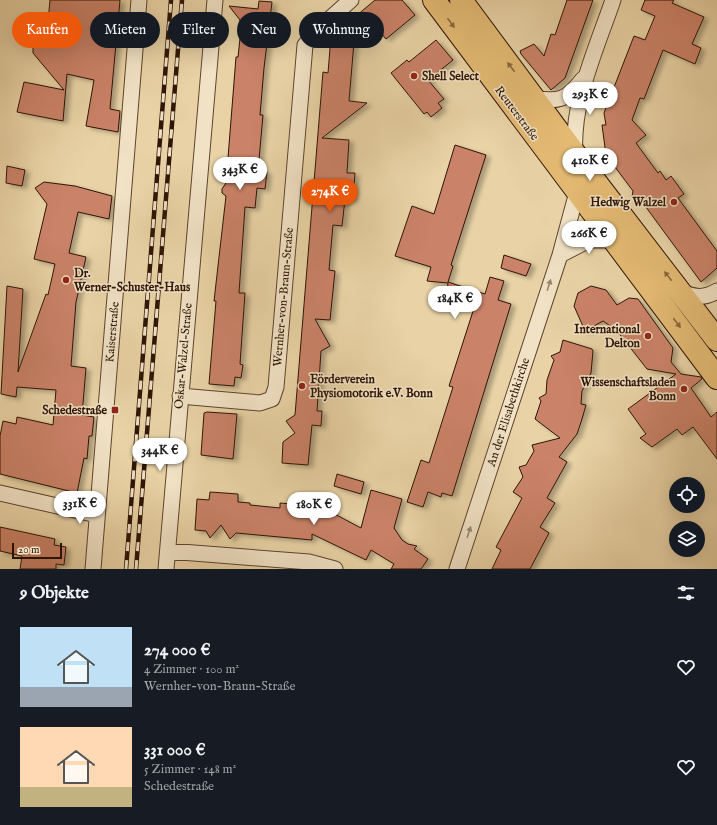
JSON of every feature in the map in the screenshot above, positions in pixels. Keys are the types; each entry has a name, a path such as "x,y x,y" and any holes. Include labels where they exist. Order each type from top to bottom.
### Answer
{"main road":[{"name":"Reuterstraße","path":"434,0 502,93 576,172 681,292 717,340"},
{"name":"Reuterstraße","path":"461,0 553,124 576,172 614,240 717,378"},
{"path":"502,93 537,118 553,124"}],"street":[{"name":"Kaiserstraße","path":"93,569 139,0"},
{"name":"Oskar-Walzel-Straße","path":"166,569 215,0"},
{"name":"Wernher-von-Braun-Straße","path":"180,396 260,403 272,399 276,387 305,44 324,23 351,0"},
{"path":"534,98 550,101 562,99 571,94 586,75 613,0"},
{"name":"An der Elisabethkirche","path":"457,569 560,255 576,172 576,118 586,75"},
{"path":"553,124 576,118"},
{"path":"560,255 589,240 614,240"},
{"path":"681,292 698,298 709,296 717,292"},
{"path":"717,321 717,330"},
{"path":"0,493 98,509"},
{"path":"168,551 309,562 335,569"}],"building":[{"path":"50,0 120,0 119,12 90,12 90,48 116,48 110,109 120,111 118,132 86,126 94,80 67,74 63,121 17,112 24,82 64,90 33,53 33,48 82,48 82,12 49,12"},
{"path":"375,0 402,0 415,15 386,39 384,37 384,12 361,12"},
{"path":"567,0 593,0 565,78 551,90 520,51 534,44 544,56 551,34 555,35"},
{"path":"645,0 674,0 672,3 704,17 692,44 701,48 695,64 663,50 644,99 640,98 632,120 646,135 636,143 658,173 660,171 666,180 671,176 684,194 678,198 717,251 717,268 701,282 640,199 632,197 633,191 606,155 602,125 606,125 604,113 634,36 645,40 655,16 641,10"},
{"path":"259,1 272,2 271,12 237,12 237,16 229,6 258,9"},
{"path":"436,40 453,60 428,80 444,99 438,103 442,108 431,117 427,112 424,114 391,73 407,60 409,62"},
{"path":"239,48 266,48 260,115 263,115 258,171 267,172 265,189 257,188 255,208 245,207 239,293 245,293 240,364 243,365 241,378 235,377 234,386 209,384 216,301 214,301 226,196 222,193 222,189 226,183 236,57 238,57"},
{"path":"330,48 353,48 349,101 367,103 322,138 349,140 347,173 355,173 353,200 345,199 342,226 333,225 329,270 335,271 330,320 315,319 330,346 321,351 317,411 322,411 321,426 312,425 308,465 282,463 283,442 295,433 286,421 295,415 323,72 328,73"},
{"path":"455,145 486,155 451,265 453,266 448,282 485,294 490,277 504,281 498,300 511,304 452,496 442,493 441,497 428,492 423,507 407,502 421,460 429,463 453,387 449,386 474,308 446,300 448,283 427,281 431,267 395,256 412,206 434,214"},
{"path":"7,166 25,170 22,186 6,183"},
{"path":"44,182 75,186 112,196 109,219 78,212 69,253 86,257 76,302 71,366 86,368 82,415 94,417 92,436 89,436 87,459 84,458 77,493 0,474 0,436 3,421 16,424 17,417 53,425 56,390 17,387 16,397 1,394 7,286 23,289 18,372 46,294 48,295 55,264 34,259 47,204 35,188"},
{"path":"504,255 531,264 526,276 501,268"},
{"path":"591,286 606,290 617,305 629,298 638,299 673,348 671,362 681,374 701,377 702,379 691,388 711,417 717,412 717,459 693,427 682,435 677,429 652,447 640,438 646,434 628,409 676,374 647,369 614,327 613,328 603,321 585,331 574,306 578,293"},
{"path":"563,340 592,349 593,351 591,373 582,391 581,404 586,405 582,419 577,434 559,457 567,462 547,498 555,503 540,527 549,533 530,569 492,569 501,550 496,547 522,498 513,492 523,477 519,467 526,465 534,451 532,445 560,438 535,419 541,401 539,398 546,394 547,380 554,360 551,356 560,352"},
{"path":"204,413 237,414 233,459 201,455"},
{"path":"337,474 364,482 361,494 334,486"},
{"path":"371,490 402,499 394,528 402,540 408,544 417,546 414,549 428,559 421,569 391,569 394,564 371,550 366,560 312,534 312,540 236,533 230,539 221,525 210,538 206,531 195,530 197,499 209,500 210,492 238,494 238,502 250,503 250,505 280,508 280,503 328,507 327,510 361,528"},
{"path":"0,527 55,539 54,545 66,547 64,565 56,564 56,569 20,569 22,556 0,551"}],"railway":[{"path":"126,569 171,0"},
{"path":"136,569 182,0"}],"place":[{"name":"Shell Select","path":"414,76"},
{"name":"Hedwig Walzel","path":"674,202"},
{"name":"Dr. Werner-Schuster-Haus","path":"66,280"},
{"name":"International Delton","path":"648,336"},
{"name":"Förderverein Physiomotorik e.V. Bonn","path":"302,386"},
{"name":"Wissenschaftsladen Bonn","path":"684,389"},
{"name":"Schedestraße","path":"115,410"}]}
